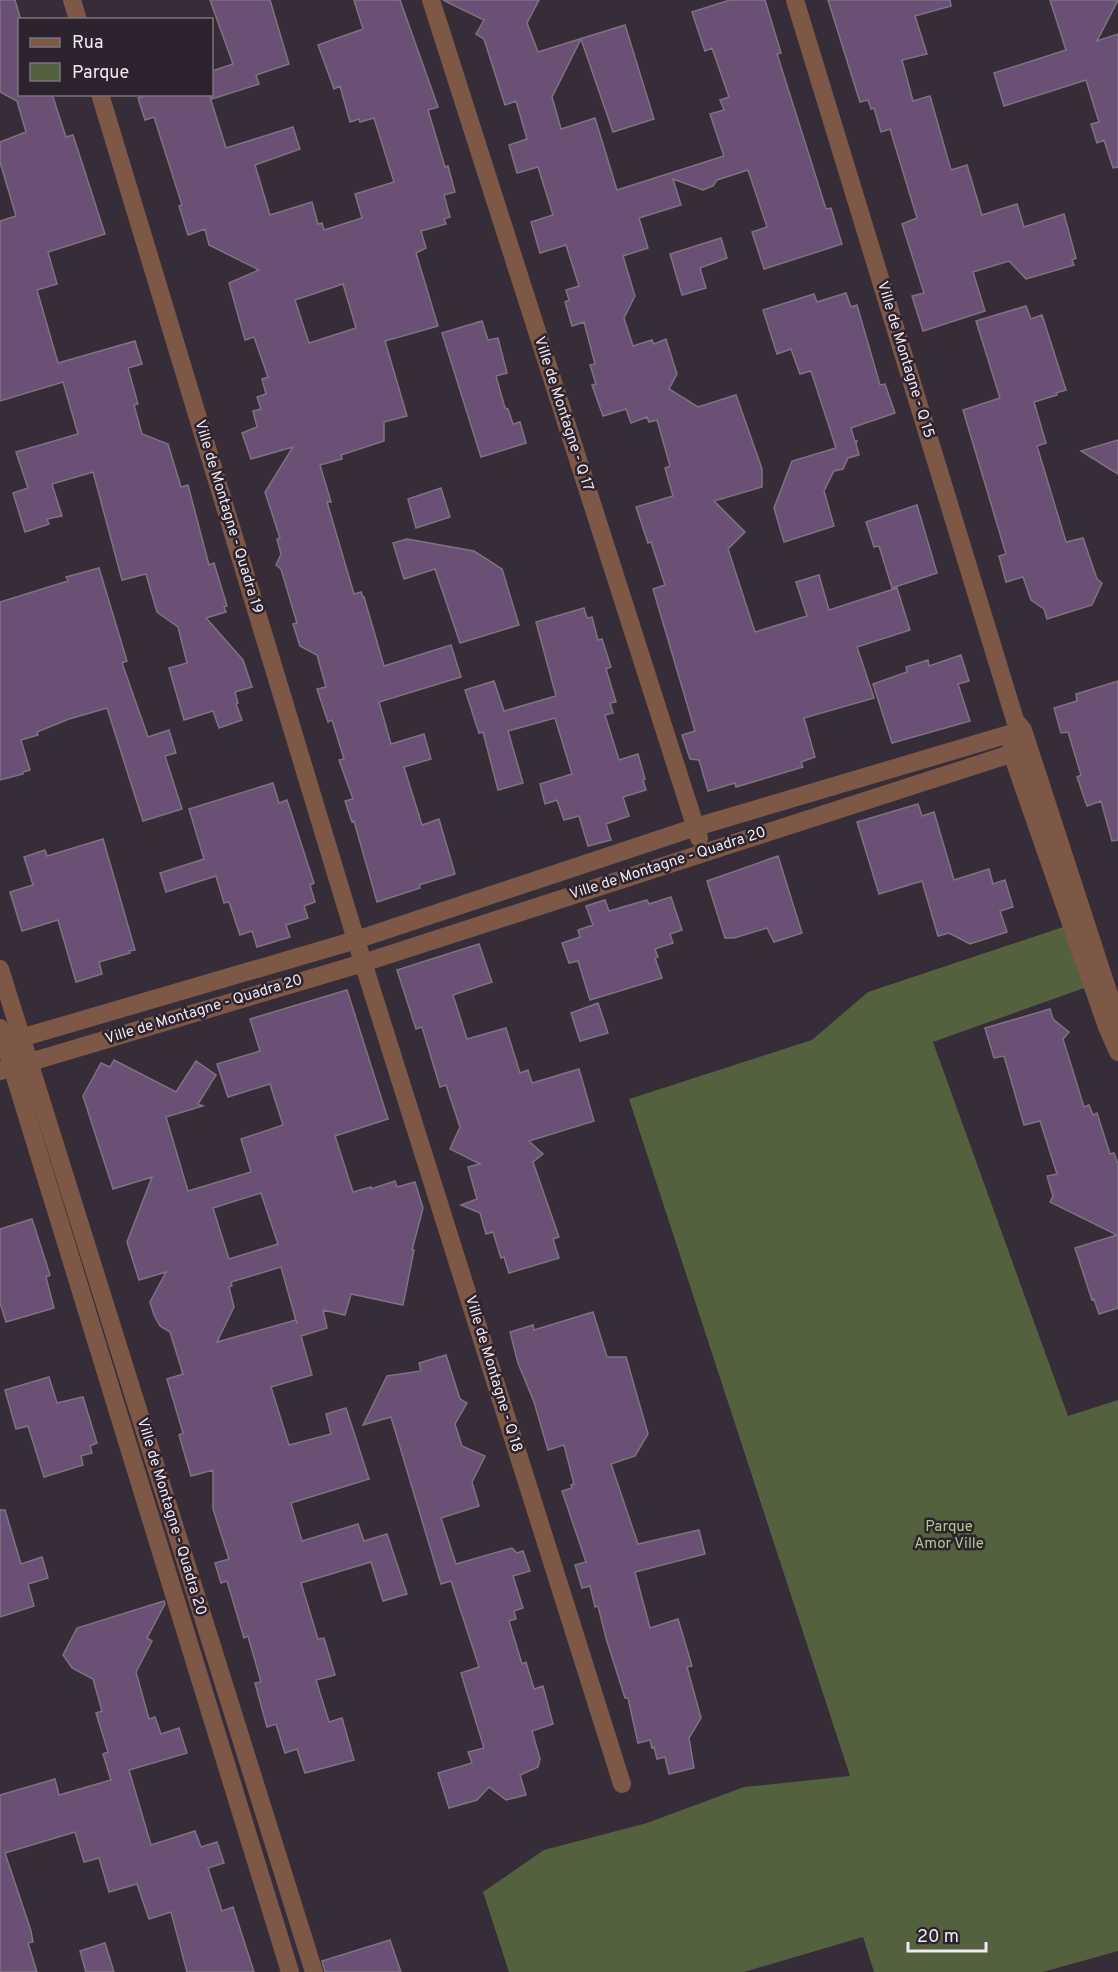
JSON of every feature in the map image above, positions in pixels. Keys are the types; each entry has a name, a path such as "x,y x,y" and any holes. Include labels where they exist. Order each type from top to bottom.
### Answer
{"street":[{"path":"72,0 77,18"},
{"name":"Ville de Montagne - Q 17","path":"431,0 704,852"},
{"name":"Ville de Montagne - Q 15","path":"795,0 1016,728 1021,751"},
{"name":"Ville de Montagne - Quadra 19","path":"101,96 363,963"},
{"name":"Ville de Montagne - Quadra 20","path":"290,1972 6,1038 356,940 696,827 1016,728"},
{"path":"1021,751 1114,1024 1117,1047"},
{"name":"Ville de Montagne - Quadra 20","path":"14,1067 363,963 1021,751"},
{"name":"Ville de Montagne - Q 18","path":"363,963 622,1785"},
{"path":"0,969 6,1038"},
{"name":"Ville de Montagne - Quadra 20","path":"14,1067 314,1972"}],"green space":[{"name":"Parque Amor Ville","path":"1066,926 1087,987 933,1042 1068,1416 1118,1400 1118,1951 1043,1972 874,1972 863,1937 744,1972 509,1972 483,1892 544,1850 647,1823 744,1787 850,1776 629,1099 812,1040 868,992"}],"building":[{"path":"0,0 15,0 20,17 18,18 18,96 53,96 66,137 73,135 105,234 48,252 57,284 37,290 58,363 135,341 142,364 128,368 138,404 134,405 142,434 168,444 181,487 188,485 209,565 214,563 227,606 224,607 226,612 206,618 243,660 252,687 235,692 238,703 236,704 242,720 219,728 213,711 184,720 169,668 187,663 178,627 157,612 146,574 122,580 93,472 52,484 62,516 47,519 49,524 25,532 13,493 28,488 16,452 78,434 63,382 0,401 0,221 16,216 0,162 0,142 26,132 17,101 0,92"},
{"path":"210,0 270,0 289,64 256,75 259,84 212,99 213,71 233,64"},
{"path":"354,0 400,0 438,107 428,110 455,192 444,195 450,217 444,219 446,224 421,231 426,248 416,253 438,326 385,341 407,416 384,422 384,441 341,455 342,459 320,465 331,502 327,502 354,594 361,592 364,597 384,666 451,645 461,677 379,702 391,744 424,734 431,759 404,767 422,825 439,819 455,874 419,885 420,888 377,902 354,821 352,822 345,801 353,799 339,760 344,759 332,720 328,722 317,689 326,687 317,655 300,646 293,624 297,623 281,569 276,565 281,554 277,539 280,538 265,492 293,447 251,459 242,433 257,427 253,411 261,409 257,397 266,394 262,379 268,377 254,337 245,340 229,283 259,270 209,245 205,229 188,235 179,206 182,205 154,117 145,120 138,98 144,96 210,96 226,148 293,127 300,149 255,165 270,215 312,202 318,224 322,223 324,230 362,218 355,194 394,182 374,118 350,122 340,86 334,89 318,45 363,29","holes":["343,284 356,328 309,343 295,300"]},
{"path":"443,0 539,0 527,23 538,52 625,25 654,119 613,132 581,39 552,97 561,129 595,118 617,190 724,156 710,114 724,110 720,100 729,97 712,48 705,51 692,12 730,0 765,0 781,53 777,54 826,209 831,208 842,244 764,269 752,232 767,227 748,170 717,180 713,186 703,190 673,179 681,205 639,218 648,248 623,256 635,296 624,318 633,346 652,340 654,344 666,339 677,374 669,389 698,407 736,395 762,469 762,487 714,501 745,532 728,549 755,632 807,616 796,582 819,575 829,610 897,588 910,630 857,647 874,698 804,718 815,757 801,762 803,767 736,787 735,783 708,791 699,760 690,759 682,735 695,731 653,589 665,585 651,542 648,543 636,507 673,496 665,468 670,466 657,420 649,422 647,417 631,423 626,409 603,416 592,385 596,384 590,365 595,364 584,322 572,326 565,302 569,300 566,290 579,286 566,245 540,253 531,222 553,215 538,167 517,173 509,145 527,139 516,101 505,105 484,39 476,34 484,20"},
{"path":"828,0 950,0 951,6 915,16 927,54 902,60 913,101 930,96 951,170 967,165 982,215 1017,204 1024,227 1064,214 1076,258 1072,260 1074,265 1026,279 1009,261 973,272 985,311 923,331 912,296 924,293 902,224 917,218 890,129 881,132 874,108 871,109 868,100 860,102"},
{"path":"1050,0 1118,0 1097,41 1118,34 1118,167 1113,168 1104,140 1097,143 1091,124 1099,122 1086,80 1004,106 994,73 1066,50"},
{"path":"721,238 727,258 700,268 706,288 682,295 670,254"},
{"path":"846,293 851,307 857,305 880,385 885,384 895,413 851,428 855,442 857,441 859,455 848,458 843,469 834,471 824,491 834,526 784,542 774,508 792,461 836,448 811,371 800,374 791,349 777,354 763,310 814,294 817,302"},
{"path":"1026,306 1031,319 1042,315 1066,390 1034,402 1046,443 1037,446 1066,542 1083,538 1097,579 1102,583 1092,605 1047,619 1044,609 1031,600 1023,577 1006,582 999,556 1006,554 963,410 1000,398 976,321"},
{"path":"482,321 488,340 498,338 507,373 496,376 505,408 508,409 513,424 520,422 526,443 481,457 442,333"},
{"path":"1118,440 1118,474 1081,451"},
{"path":"441,488 450,517 416,528 408,499"},
{"path":"917,505 937,573 892,588 879,546 874,547 866,522"},
{"path":"407,539 474,551 502,569 519,625 460,643 435,569 404,579 393,543"},
{"path":"99,568 127,661 122,663 148,737 169,730 176,753 165,756 182,809 143,821 107,708 69,719 37,732 38,735 21,740 30,770 0,780 0,602 68,581 66,577"},
{"path":"584,608 587,618 592,617 598,640 602,639 611,667 606,669 616,702 610,703 613,713 605,715 619,760 638,754 646,790 623,797 629,816 606,824 611,840 588,846 579,816 564,820 557,800 545,804 540,784 572,774 555,718 508,731 523,783 498,790 483,732 479,733 465,690 494,681 504,711 556,696 536,622"},
{"path":"961,655 969,681 958,684 970,721 892,743 873,684 907,672 906,667 928,660 929,666"},
{"path":"1118,681 1118,840 1112,841 1101,801 1087,806 1077,777 1081,775 1068,732 1061,733 1054,708 1077,701 1076,694"},
{"path":"273,783 279,803 287,800 314,883 310,885 315,902 304,906 308,918 286,925 290,937 257,947 252,931 240,935 229,902 224,903 216,876 166,892 160,873 204,859 189,809"},
{"path":"918,804 922,816 934,812 954,880 989,869 993,884 1005,880 1013,907 1000,911 1007,932 970,944 949,933 938,936 922,881 879,894 857,822"},
{"path":"103,839 135,950 99,962 102,974 76,982 58,920 22,931 10,892 33,885 24,857 45,850 47,856"},
{"path":"778,856 802,933 774,942 767,928 734,938 725,938 707,881"},
{"path":"671,897 682,930 670,934 673,943 655,949 658,957 655,958 662,978 590,1000 578,961 569,963 562,943 580,937 578,930 593,925 586,906 605,900 609,911 647,900 649,904"},
{"path":"479,944 492,982 453,995 467,1039 506,1028 520,1073 528,1070 532,1083 579,1069 594,1121 529,1141 543,1154 533,1162 559,1237 553,1239 559,1258 509,1273 504,1257 501,1258 493,1232 486,1234 480,1213 461,1205 477,1199 468,1167 480,1164 450,1149 460,1127 446,1085 440,1087 422,1027 416,1029 397,970"},
{"path":"347,990 388,1119 335,1136 353,1192 395,1181 397,1187 415,1182 423,1208 412,1250 414,1250 403,1305 351,1294 345,1315 323,1310 327,1328 301,1336 312,1375 271,1387 289,1445 331,1434 326,1414 346,1408 369,1479 291,1503 302,1541 358,1524 364,1541 387,1534 407,1594 383,1601 371,1562 301,1583 318,1639 324,1638 335,1675 316,1680 329,1722 342,1718 354,1760 305,1773 297,1749 285,1753 276,1724 267,1727 255,1683 261,1682 248,1636 244,1638 227,1581 221,1583 215,1563 229,1559 213,1509 213,1470 191,1476 179,1435 183,1433 167,1379 183,1374 170,1332 160,1326 150,1302 166,1272 139,1280 127,1242 152,1177 113,1189 83,1096 101,1063 110,1067 114,1060 176,1092 196,1061 216,1075 198,1104 203,1106 166,1117 188,1191 251,1172 241,1139 283,1125 270,1084 228,1097 217,1064 260,1051 250,1019","holes":["261,1193 278,1244 229,1259 213,1208","281,1267 296,1320 217,1342 234,1307 229,1287 232,1286 231,1282"]},
{"path":"598,1003 608,1033 580,1041 571,1013"},
{"path":"1050,1009 1053,1019 1069,1032 1063,1039 1084,1107 1089,1105 1093,1115 1097,1113 1110,1154 1114,1153 1118,1164 1118,1308 1099,1314 1075,1248 1117,1235 1050,1202 1053,1196 1047,1176 1057,1174 1040,1121 1024,1125 1004,1056 994,1058 985,1028"},
{"path":"32,1219 50,1275 46,1277 54,1308 6,1322 0,1303 0,1229"},
{"path":"593,1312 607,1357 626,1357 648,1434 635,1456 611,1464 638,1544 699,1530 705,1554 635,1572 650,1628 678,1619 692,1666 687,1667 701,1718 689,1738 694,1768 669,1774 665,1757 657,1759 650,1740 638,1743 628,1698 625,1698 598,1606 595,1607 590,1586 582,1588 575,1565 586,1562 562,1491 572,1488 571,1485 574,1484 564,1445 548,1450 534,1402 518,1363 510,1332 533,1325 534,1330"},
{"path":"446,1355 460,1399 467,1403 455,1424 462,1446 485,1456 472,1482 479,1506 441,1518 456,1564 512,1548 517,1553 523,1551 530,1571 513,1576 523,1608 514,1611 516,1619 509,1621 522,1664 526,1662 534,1689 543,1686 553,1724 532,1731 540,1759 538,1767 520,1775 526,1795 506,1800 489,1787 477,1800 449,1808 438,1773 472,1763 468,1752 484,1748 461,1673 479,1667 451,1581 441,1584 391,1417 363,1425 387,1376 421,1371 419,1363"},
{"path":"49,1377 57,1403 83,1397 97,1443 90,1446 92,1453 81,1456 83,1465 44,1477 28,1426 16,1429 5,1390"},
{"path":"0,1510 5,1510 21,1564 42,1557 48,1578 28,1584 34,1606 0,1617"},
{"path":"164,1601 165,1604 147,1638 152,1641 136,1672 149,1719 155,1717 161,1734 179,1728 187,1753 129,1770 151,1845 195,1831 201,1847 217,1842 224,1863 208,1868 222,1911 233,1907 254,1972 187,1972 171,1912 149,1919 137,1884 109,1892 99,1858 84,1862 75,1832 5,1853 31,1931 33,1942 28,1943 37,1972 0,1972 0,1795 55,1779 59,1795 111,1780 103,1754 108,1752 96,1713 102,1711 93,1679 72,1668 63,1655 77,1628"},
{"path":"390,1940 401,1972 325,1972 322,1961"},
{"path":"105,1943 114,1972 86,1972 80,1951"}]}
